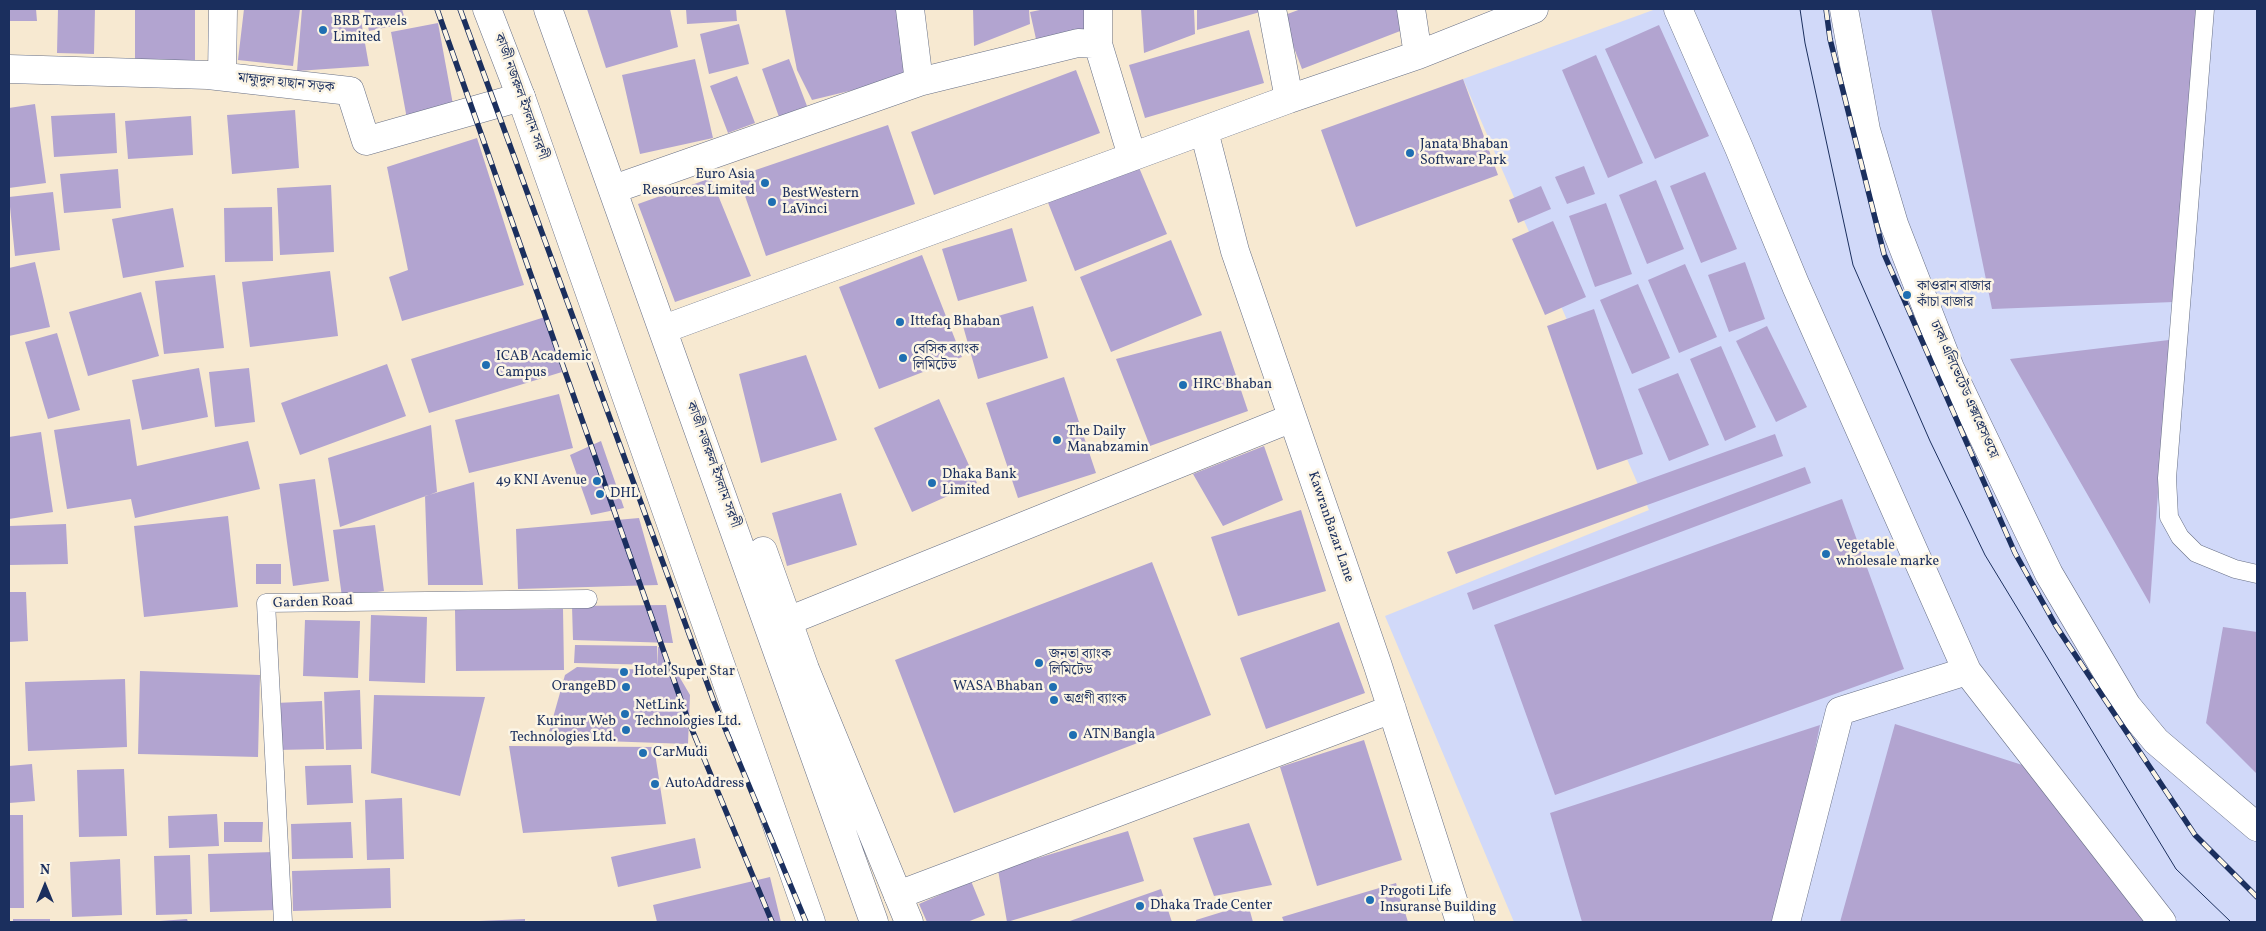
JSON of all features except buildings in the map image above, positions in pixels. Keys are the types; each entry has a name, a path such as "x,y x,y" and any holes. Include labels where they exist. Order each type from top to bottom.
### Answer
{"main road":[{"path":"222,76 223,9"},
{"name":"কাজী নজরুল ইসলাম সরণী","path":"487,9 521,97 811,922"},
{"name":"কাজী নজরুল ইসলাম সরণী","path":"548,9 664,329 874,922"},
{"path":"910,9 919,82"},
{"path":"1098,9 1098,44 1132,156"},
{"path":"1272,9 1289,99"},
{"path":"1411,9 1418,55"},
{"path":"908,922 805,669 689,351 664,329 1132,156 1418,55 1534,9"},
{"path":"1678,9 1740,148 1796,286 1967,670 2162,922"},
{"name":"ঢাকা এলিভেটেড এক্সপ্রেসওয়ে","path":"1844,9 1869,139 1894,224 1950,368 2049,574 2127,706 2156,741 2257,827"},
{"path":"614,189 919,82 1078,43 1098,44"},
{"name":"মাহ্মুদুল হাছান সড়ক","path":"9,69 222,76 350,91 366,141 521,97"},
{"name":"KawranBazar Lane","path":"1204,131 1235,251 1392,709 1460,922"},
{"path":"788,621 1292,418"},
{"path":"1786,922 1840,712 1967,670"},
{"path":"898,895 1392,709"}],"lane":[{"path":"2205,9 2166,478 2169,517 2180,537 2196,553 2235,569 2257,574"},
{"name":"Garden Road","path":"282,922 266,603 588,598"}],"shaded area":[{"name":"কাওরান বাজার কাঁচা বাজার","path":"1656,9 2257,9 2257,922 1514,922 1385,616 1649,510 1463,79"}],"tram line":[{"path":"1800,9 1805,43 1853,265 1930,441 1985,555 2176,869 2231,922"}],"railway":[{"path":"437,9 688,720 772,922"},
{"path":"460,9 714,702 806,922"},
{"path":"1826,9 1830,39 1884,254 2015,553 2056,626 2195,835 2257,897"}],"place":[{"name":"BRB Travels Limited","path":"323,30"},
{"name":"Janata Bhaban Software Park","path":"1410,153"},
{"name":"Euro Asia Resources Limited","path":"765,183"},
{"name":"BestWestern LaVinci","path":"772,202"},
{"name":"কাওরান বাজার কাঁচা বাজার","path":"1907,295"},
{"name":"Ittefaq Bhaban","path":"900,322"},
{"name":"বেসিক ব্যাংক লিমিটেড","path":"903,358"},
{"name":"ICAB Academic Campus","path":"486,365"},
{"name":"HRC Bhaban","path":"1183,385"},
{"name":"The Daily Manabzamin","path":"1057,440"},
{"name":"49 KNI Avenue","path":"597,481"},
{"name":"Dhaka Bank Limited","path":"932,483"},
{"name":"DHL","path":"600,494"},
{"name":"Vegetable wholesale marke","path":"1826,554"},
{"name":"জনতা ব্যাংক লিমিটেড","path":"1039,663"},
{"name":"Hotel Super Star","path":"624,672"},
{"name":"OrangeBD","path":"626,687"},
{"name":"WASA Bhaban","path":"1053,687"},
{"name":"অগ্রণী ব্যাংক","path":"1054,700"},
{"name":"NetLink Technologies Ltd.","path":"625,714"},
{"name":"Kurinur Web Technologies Ltd.","path":"626,730"},
{"name":"ATN Bangla","path":"1073,735"},
{"name":"CarMudi","path":"643,753"},
{"name":"AutoAddress","path":"655,784"},
{"name":"Progoti Life Insuranse Building","path":"1370,900"},
{"name":"Dhaka Trade Center","path":"1140,906"}]}
